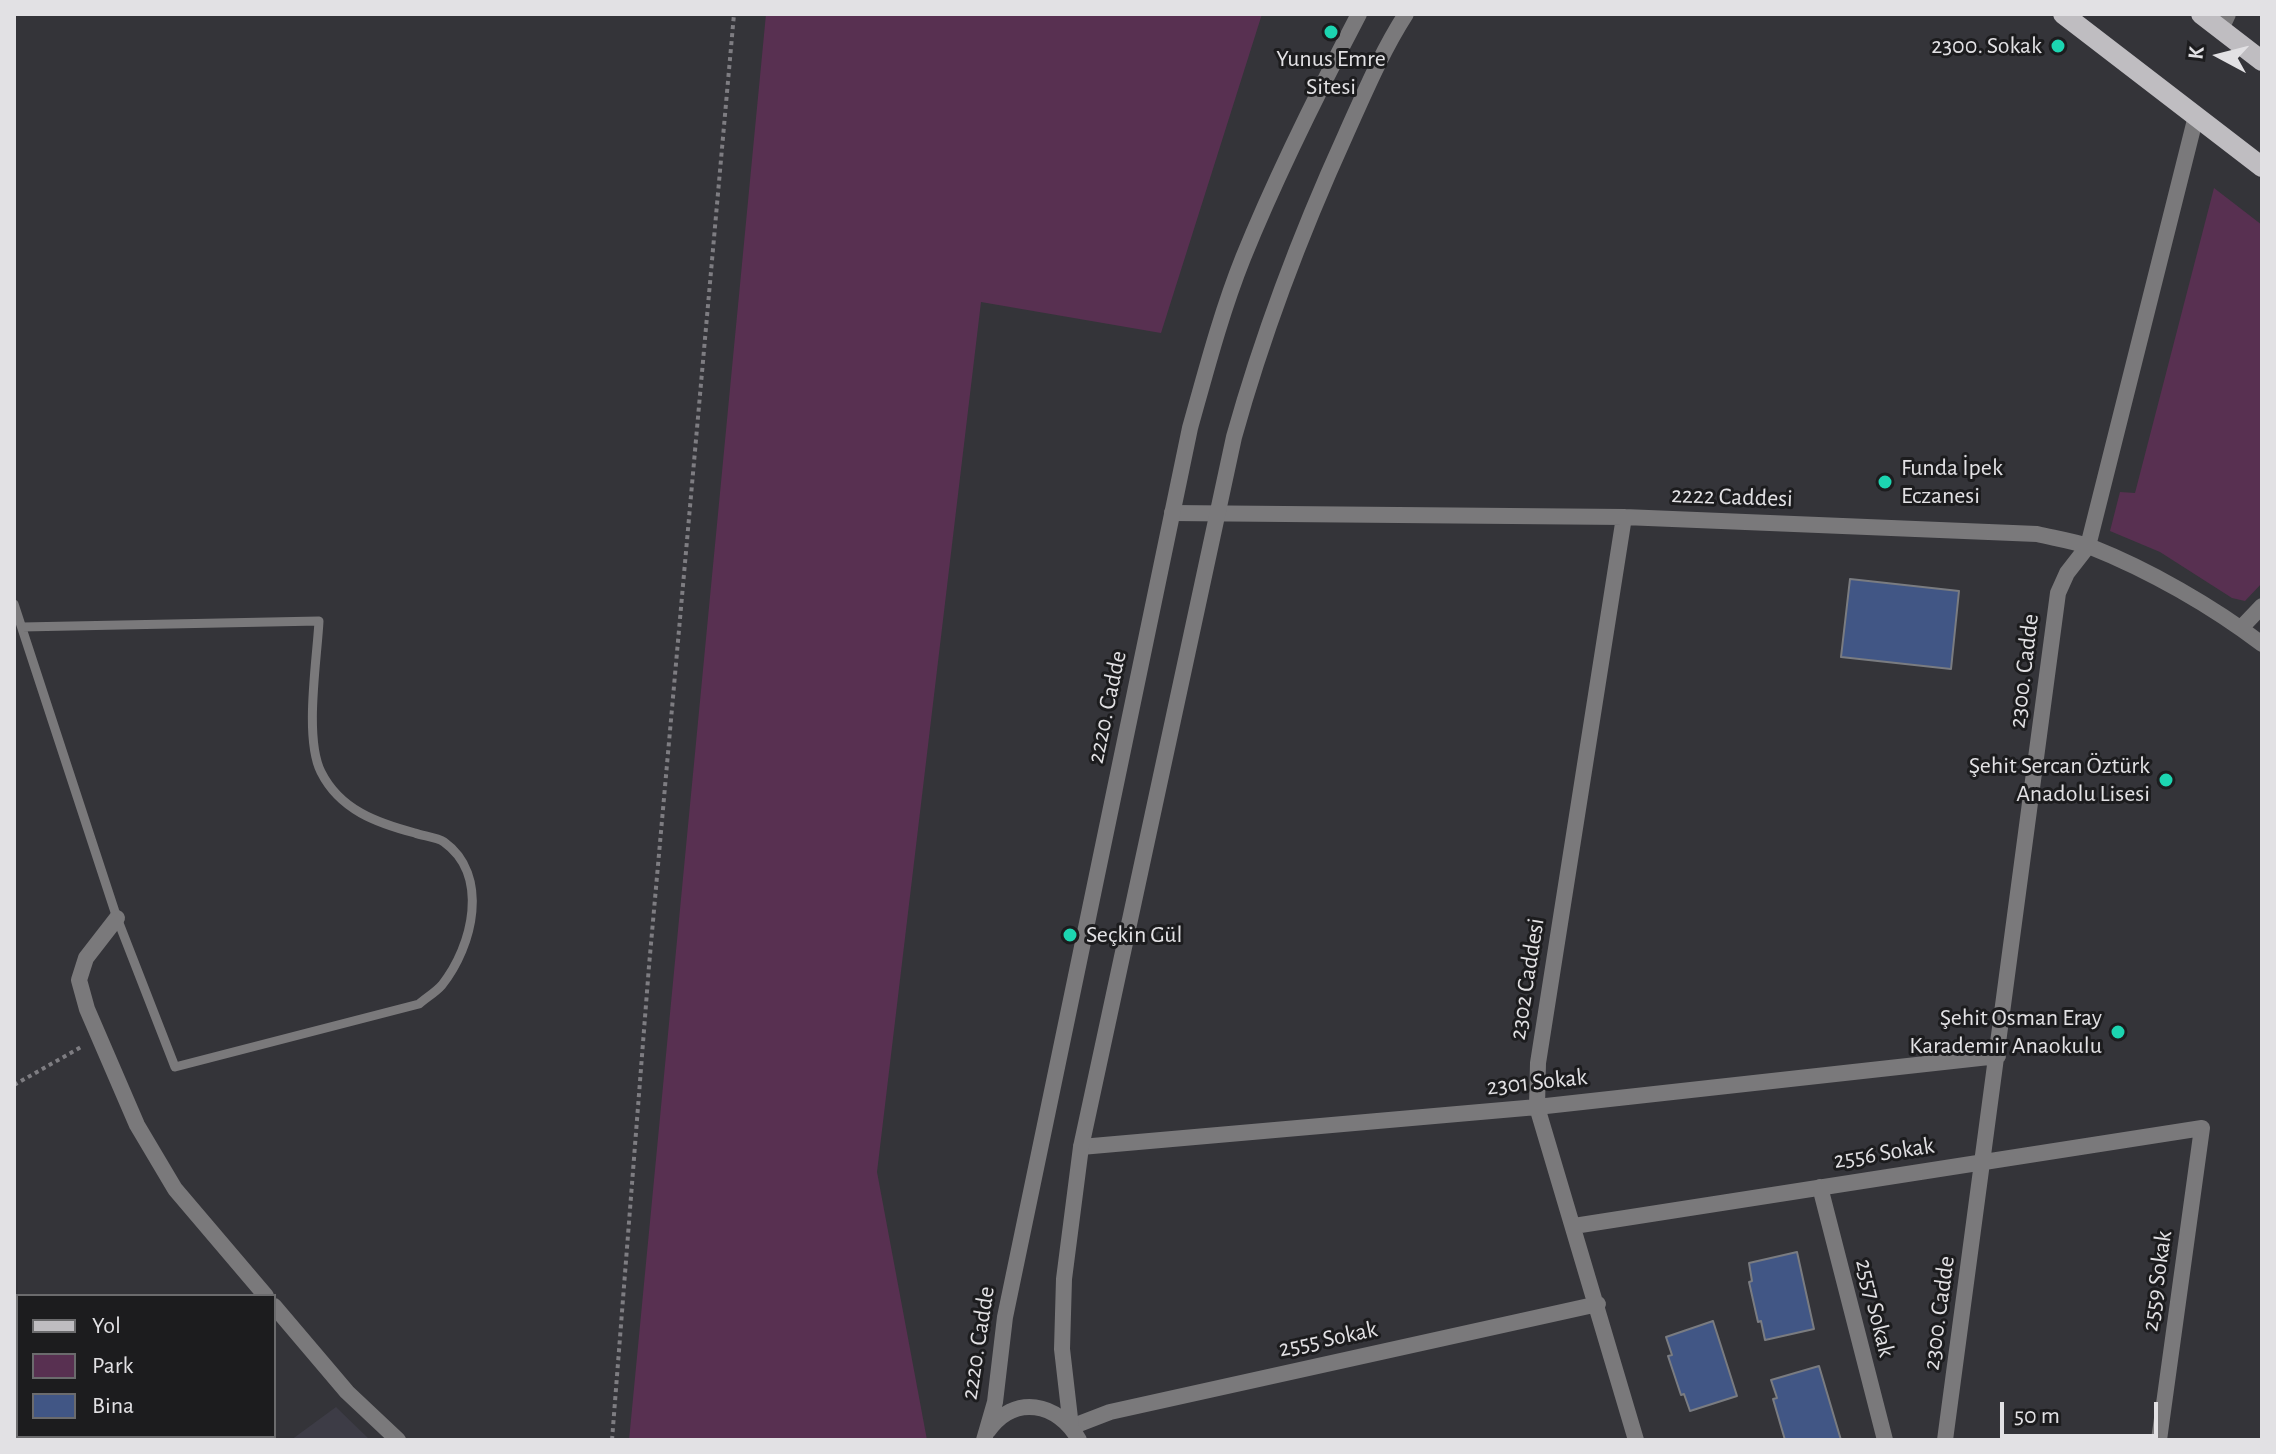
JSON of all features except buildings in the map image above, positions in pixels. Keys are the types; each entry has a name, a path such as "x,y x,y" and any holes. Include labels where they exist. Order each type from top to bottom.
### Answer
{"main road":[{"path":"2063,14 2262,167"},
{"path":"2201,14 2224,22 2262,61"}],"street":[{"name":"2220. Cadde","path":"984,1438 995,1402 1005,1317 1190,428 1242,261 1305,119 1359,14"},
{"path":"1075,1433 1062,1349 1063,1293 1081,1147 1234,437 1258,353 1320,191 1359,105 1406,14"},
{"name":"2300. Cadde","path":"1945,1440 2058,593 2067,573 2088,546 2196,116"},
{"name":"2222 Caddesi","path":"1172,513 1624,517 2037,534 2088,546 2140,569 2241,628 2262,644"},
{"name":"2302 Caddesi","path":"1624,517 1538,1063 1537,1107 1636,1440"},
{"path":"2241,628 2262,606"},
{"path":"117,918 86,958 79,980 87,1009 137,1125 175,1189 264,1294"},
{"name":"2301 Sokak","path":"1081,1147 1537,1107 1998,1056"},
{"name":"2556 Sokak","path":"1574,1226 2202,1128"},
{"name":"2559 Sokak","path":"2159,1440 2202,1128"},
{"name":"2557 Sokak","path":"1820,1187 1885,1440"},
{"name":"2555 Sokak","path":"1075,1433 1110,1412 1598,1304"},
{"path":"276,1308 347,1392 398,1440"},
{"name":"2220. Cadde","path":"984,1438 995,1422 1009,1412 1026,1407 1043,1408 1059,1415 1075,1433"}],"lane":[{"path":"14,604 117,918 175,1067 419,1004 442,986 461,954 472,915 470,872 443,841 375,822 344,804 321,772 312,741 319,621 22,627"}],"path":[{"path":"612,1440 649,966 734,14"},
{"path":"14,1085 99,1037"}],"shaded area":[{"path":"336,1407 370,1440 291,1440"}],"green space":[{"path":"766,14 1262,14 1161,333 981,302 877,1172 927,1440 629,1440"},
{"path":"2214,188 2262,225 2262,583 2245,601 2232,598 2160,552 2110,531 2120,492 2135,493"}],"place":[{"name":"Yunus Emre Sitesi","path":"1331,32"},
{"name":"2300. Sokak","path":"2058,46"},
{"name":"Funda İpek Eczanesi","path":"1885,482"},
{"name":"Şehit Sercan Öztürk Anadolu Lisesi","path":"2166,780"},
{"name":"Seçkin Gül","path":"1070,935"},
{"name":"Şehit Osman Eray Karademir Anaokulu","path":"2118,1032"}]}
